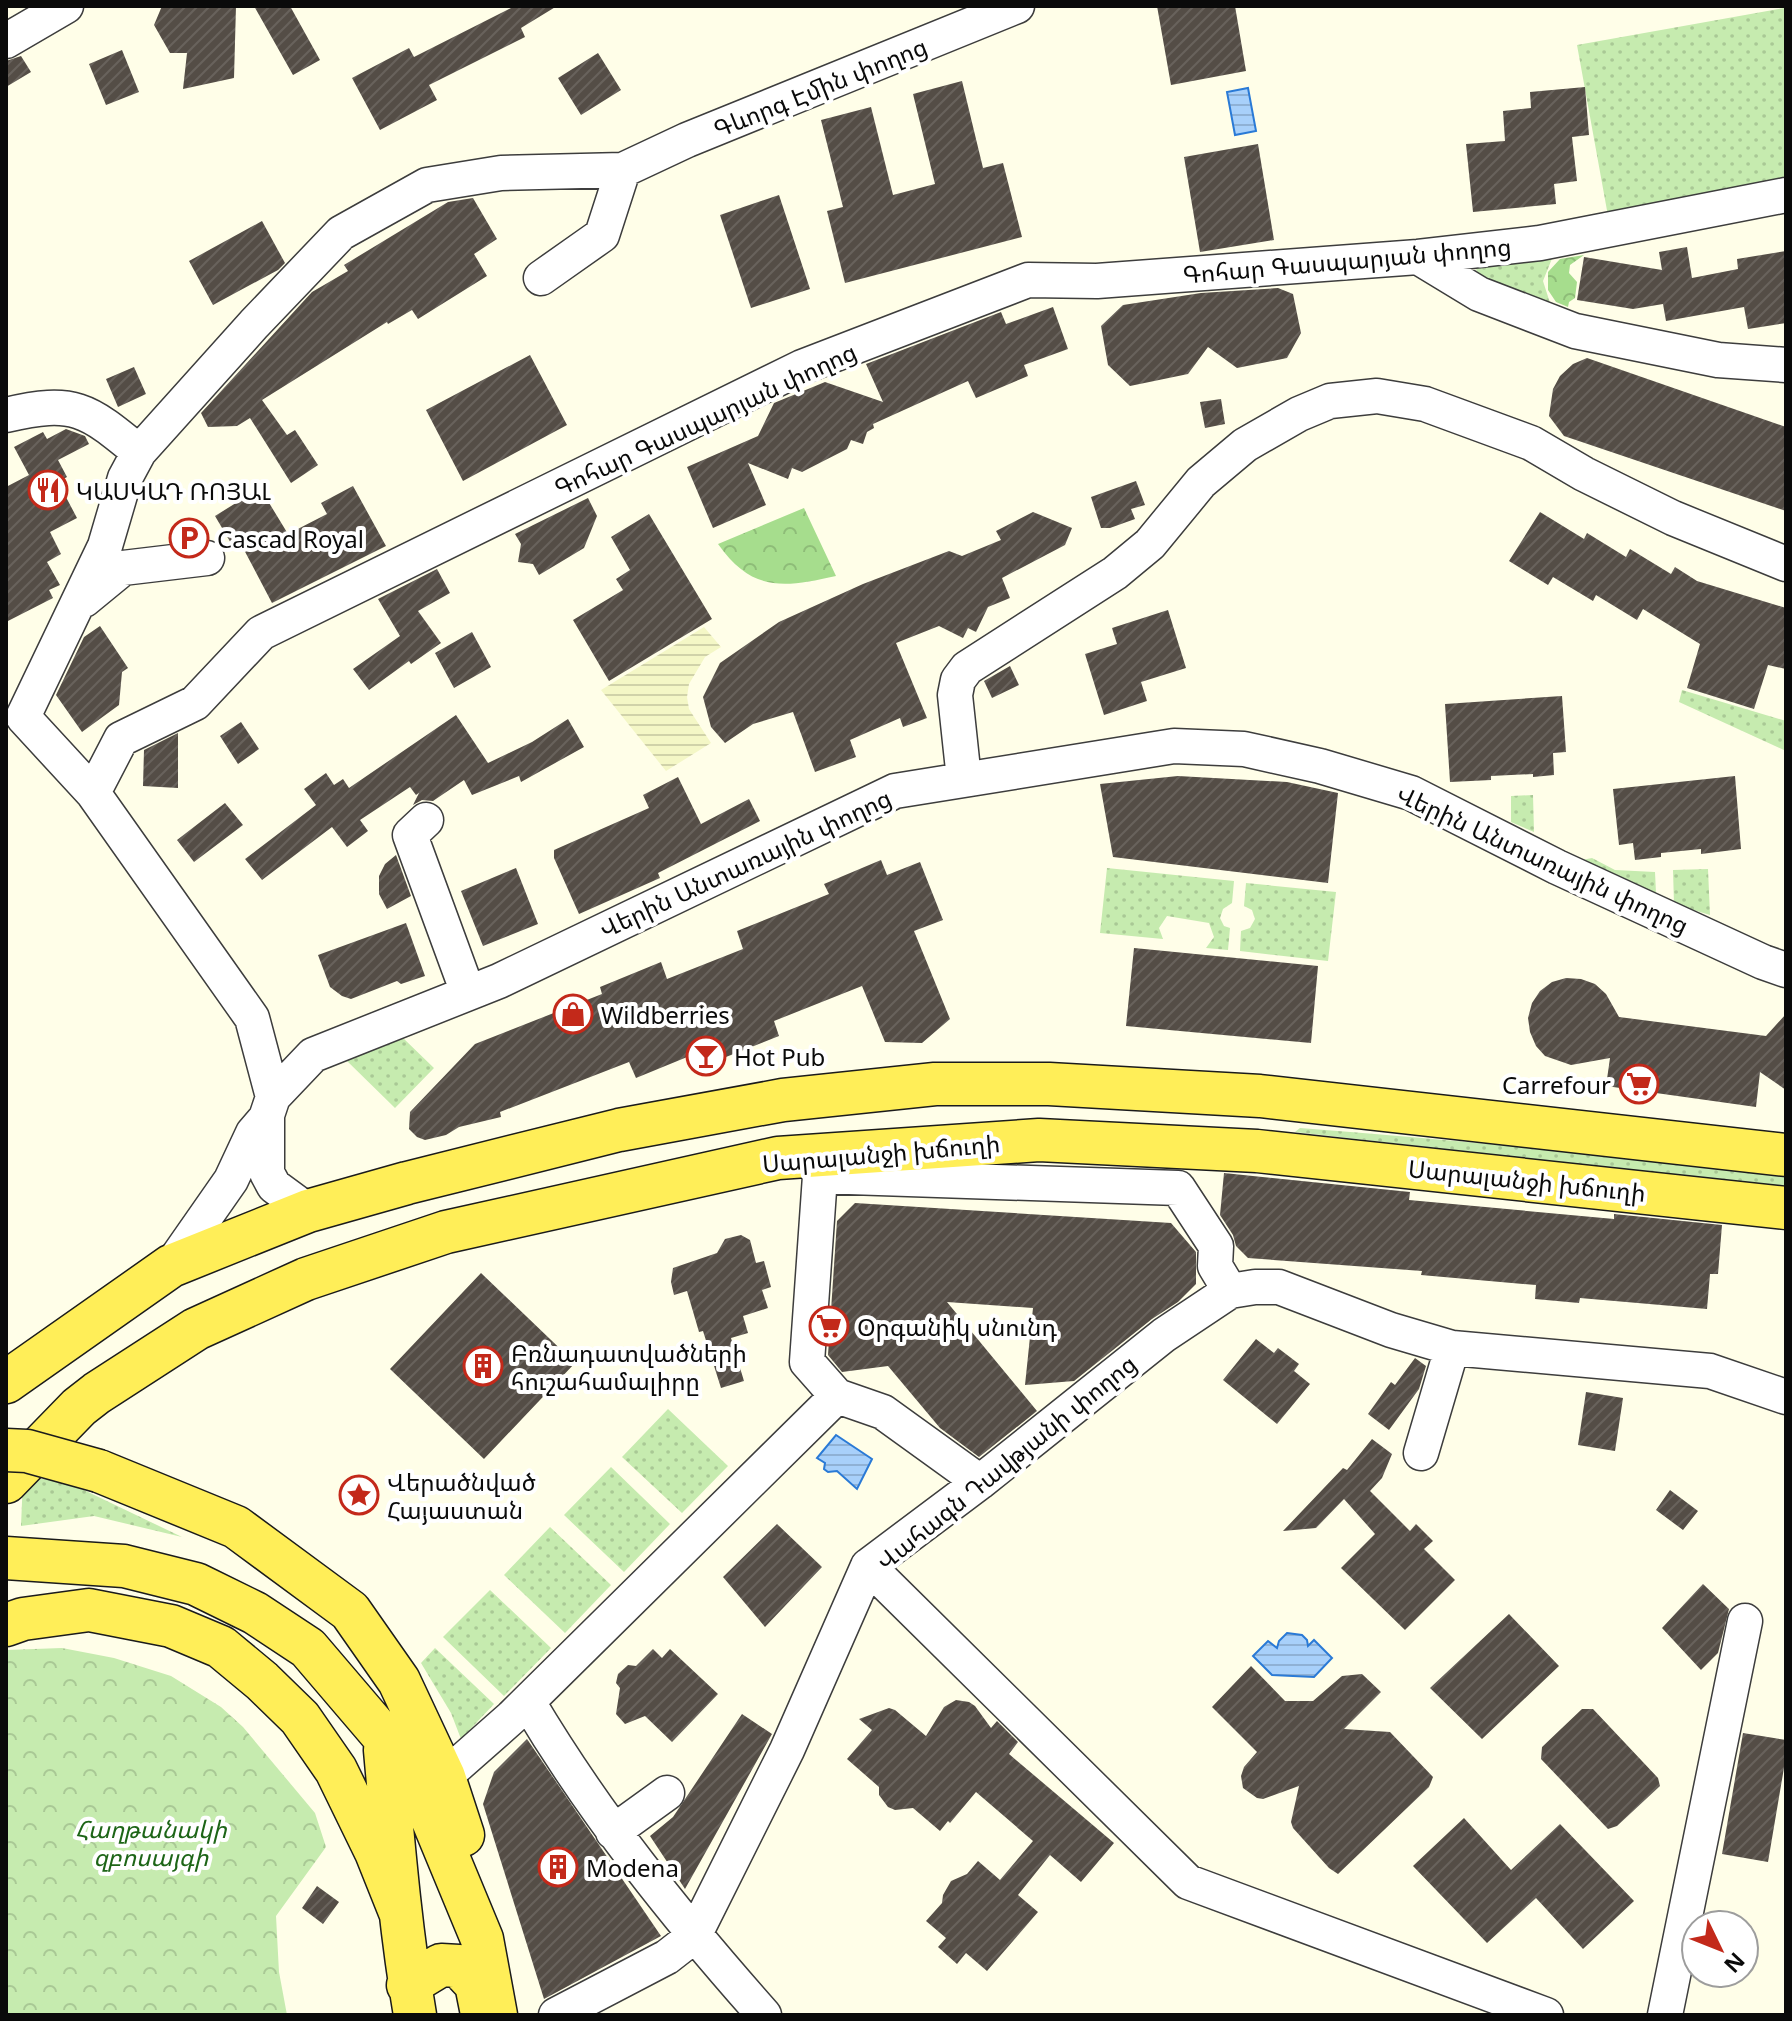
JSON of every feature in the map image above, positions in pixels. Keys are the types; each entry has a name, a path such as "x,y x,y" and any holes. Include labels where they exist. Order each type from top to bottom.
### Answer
{"main road":[{"path":"6,1382 171,1266 308,1211 619,1130 798,1098 935,1084 1049,1084 1260,1096 1786,1155"},
{"path":"1257,1151 1260,1096"},
{"name":"Սարալանջի խճուղի","path":"6,1482 79,1407 196,1329 317,1274 446,1232 778,1158 1039,1140 1257,1151 1786,1208"},
{"path":"6,1450 27,1451 99,1471 236,1527 350,1611 399,1681 444,1777 463,1836 496,2015"},
{"path":"6,1558 124,1566 196,1584 255,1613 308,1648 384,1737 431,1816 482,1939"},
{"path":"6,1625 23,1619 89,1610 171,1626 221,1647 300,1718 336,1770 376,1852 400,1912"},
{"path":"384,1737 400,1912 412,2000"},
{"path":"412,2000 441,1965 459,1966 476,1984 482,2015"}],"street":[{"path":"6,41 66,6"},
{"name":"Գևորգ Էմին փողոց","path":"623,170 687,140 1017,6"},
{"path":"308,1211 274,1186 267,1173 270,1106 252,1018 93,793 23,717 105,546 125,478 139,452 341,233 427,185 501,173 623,170 602,235 541,278"},
{"name":"Գոհար Գասպարյան փողոց","path":"93,793 121,739 195,703 261,633 802,367 1028,280 1097,281 1418,257 1555,240 1786,195"},
{"path":"1418,257 1479,294 1575,331 1718,360 1786,365"},
{"path":"964,779 955,695 958,680 967,668 1115,573 1150,544 1201,482 1245,445 1299,414 1330,401 1377,396 1425,404 1531,443 1584,474 1673,518 1786,564"},
{"path":"6,415 36,408 73,408 99,419 139,452"},
{"path":"75,609 93,590 123,568 207,558"},
{"name":"Վերին Անտառային փողոց","path":"171,1266 231,1180 253,1133 270,1106 313,1055 499,981 895,791 1174,746 1244,749 1320,766 1411,793 1557,867 1786,970"},
{"path":"426,820 410,835 468,993"},
{"path":"980,1482 883,1412 837,1396 807,1362 820,1176 1178,1188 1216,1246 1215,1266 1230,1291"},
{"name":"Վահագն Դավթյանի փողոց","path":"1546,2015 1188,1882 868,1566 980,1482 1164,1335 1230,1291 1279,1287 1391,1330 1452,1348 1710,1371 1786,1397"},
{"path":"1421,1453 1452,1348"},
{"path":"444,1777 528,1702 837,1396"},
{"path":"556,2015 598,2006 694,1936 787,1750 868,1566"},
{"path":"1665,2015 1745,1621"},
{"path":"528,1702 613,1832 694,1936 764,2015"},
{"path":"613,1832 667,1793"}],"green space":[{"path":"1784,8 1786,185 1608,216 1577,45"},
{"path":"1584,255 1570,265 1569,273 1577,282 1575,298 1568,307 1556,302 1548,290 1548,272 1560,259"},
{"path":"1553,256 1543,281 1550,303 1477,276 1476,266"},
{"path":"804,508 836,576 800,583 770,582 743,571 718,544"},
{"path":"704,627 721,647 705,657 689,684 687,697 689,709 711,743 666,771 601,690"},
{"path":"1682,690 1786,721 1786,751 1679,702"},
{"path":"1533,795 1534,832 1511,822 1511,796"},
{"path":"1592,858 1615,870 1655,872 1656,893 1582,860"},
{"path":"1107,868 1234,881 1232,903 1223,909 1220,918 1224,926 1230,928 1228,950 1206,948 1214,937 1209,923 1167,916 1159,928 1163,939 1100,933"},
{"path":"1708,869 1710,915 1674,904 1673,870"},
{"path":"1246,883 1336,892 1328,961 1240,951 1241,931 1250,928 1255,919 1252,910 1244,906"},
{"path":"403,1038 434,1068 395,1108 346,1060"},
{"path":"1300,1128 1543,1149 1725,1169 1786,1177 1786,1188 1295,1132"},
{"path":"668,1409 728,1466 682,1513 622,1457"},
{"path":"611,1467 670,1524 624,1572 564,1515"},
{"path":"23,1478 63,1480 182,1537 94,1516 21,1526"},
{"path":"550,1527 611,1585 565,1633 504,1575"},
{"path":"490,1590 551,1648 504,1696 443,1637"},
{"name":"Հաղթանակի զբոսայգի","path":"62,1648 114,1658 171,1676 221,1707 243,1727 315,1813 326,1847 276,1916 279,1972 287,2015 6,2015 6,1650"},
{"path":"435,1648 494,1704 461,1739 451,1713 421,1663"}],"water":[{"path":"1248,88 1256,131 1235,135 1227,92"},
{"path":"836,1435 872,1459 857,1489 837,1471 824,1469 825,1463 817,1458"},
{"path":"1287,1633 1302,1635 1308,1646 1314,1640 1332,1658 1314,1677 1272,1675 1253,1656 1268,1641 1277,1648"}],"building":[{"path":"162,6 236,6 234,78 183,89 187,53 170,53 154,25"},
{"path":"254,6 290,6 320,60 293,75"},
{"path":"515,6 557,6 521,28 525,37 429,85 437,100 380,130 352,78 409,48 414,57"},
{"path":"1157,6 1235,6 1246,71 1171,85"},
{"path":"122,50 139,92 106,105 89,64"},
{"path":"598,53 621,90 581,115 558,78"},
{"path":"21,56 31,72 6,87 6,61"},
{"path":"962,81 983,168 1003,163 1022,237 845,283 827,211 843,207 821,120 871,107 893,195 935,184 913,94"},
{"path":"1585,87 1589,135 1572,137 1577,181 1554,184 1556,204 1473,212 1466,144 1505,141 1503,111 1531,108 1530,92"},
{"path":"1258,144 1274,240 1200,252 1184,157"},
{"path":"779,195 810,289 751,308 720,215"},
{"path":"473,198 497,239 474,254 487,276 418,319 412,310 387,322 262,400 287,435 295,430 318,465 291,483 250,418 237,426 208,427 201,413 312,292 348,271 344,265 448,202"},
{"path":"262,221 285,263 278,270 213,305 189,261"},
{"path":"1687,247 1692,278 1738,269 1737,259 1786,251 1786,323 1748,329 1744,307 1666,321 1663,304 1633,309 1577,300 1584,257 1662,270 1659,252"},
{"path":"1278,288 1293,294 1301,333 1287,358 1237,368 1208,347 1188,374 1130,386 1108,365 1101,326 1123,305 1201,293"},
{"path":"1053,307 1068,349 1024,365 1028,376 976,398 968,381 873,424 874,428 867,432 863,444 851,440 847,449 802,472 792,468 788,479 748,463 766,505 713,528 687,467 758,436 774,403 825,382 883,402 866,364 1001,312 1006,324"},
{"path":"530,355 567,425 463,481 426,410"},
{"path":"1587,358 1786,427 1786,511 1564,436 1549,416 1553,389 1560,376 1573,364"},
{"path":"134,367 146,394 118,407 106,379"},
{"path":"1221,399 1225,424 1205,428 1200,402"},
{"path":"66,429 85,436 89,444 58,460 67,477 58,482 77,518 50,532 61,554 47,562 60,585 49,590 53,598 6,622 6,487 29,475 14,447 43,432 47,439"},
{"path":"1136,481 1145,505 1131,509 1135,519 1101,528 1091,497"},
{"path":"353,486 386,546 272,603 242,546 235,550 215,516 260,488 288,534 327,514 321,503"},
{"path":"588,498 597,516 584,548 539,575 533,564 518,562 521,544 515,534"},
{"path":"1033,512 1072,528 1065,545 1002,578 1010,598 988,607 976,632 968,628 963,638 939,626 896,643 927,718 903,727 900,718 850,740 856,757 815,772 793,712 753,724 725,743 711,727 703,697 720,663 779,622 863,584 949,551 962,556 1001,540 996,531"},
{"path":"1540,512 1584,539 1587,533 1626,557 1630,549 1671,574 1675,567 1697,581 1786,608 1786,669 1768,665 1754,709 1687,688 1700,644 1643,609 1637,620 1596,595 1593,601 1553,577 1548,585 1509,561"},
{"path":"649,514 712,619 609,681 573,620 623,590 616,579 630,570 611,537"},
{"path":"437,569 450,593 418,611 441,643 411,664 409,661 369,690 353,669 400,636 378,599"},
{"path":"1168,610 1186,668 1141,682 1147,701 1104,715 1085,654 1117,644 1112,628"},
{"path":"100,626 128,668 122,672 119,705 82,732 56,695 84,637"},
{"path":"472,632 491,667 454,688 435,653"},
{"path":"1010,666 1019,685 992,698 984,681"},
{"path":"1562,696 1566,752 1553,753 1554,775 1491,776 1491,780 1450,782 1445,704"},
{"path":"456,715 488,763 532,742 568,719 584,747 521,782 519,776 472,795 464,780 433,801 422,800 413,805 419,793 416,795 410,787 360,820 368,831 347,847 332,827 262,880 245,859 316,805 304,789 326,773 334,785 343,779 349,788"},
{"path":"241,722 259,749 238,764 220,736"},
{"path":"178,733 178,788 143,786 144,750"},
{"path":"1178,776 1287,782 1338,793 1328,883 1113,857 1100,784"},
{"path":"1735,776 1741,849 1701,854 1701,849 1661,853 1661,857 1635,860 1633,843 1619,845 1613,789"},
{"path":"678,777 701,824 749,799 760,821 658,873 660,878 579,914 554,858 554,850 649,808 643,795"},
{"path":"225,803 243,825 194,862 177,840"},
{"path":"396,855 411,896 387,909 379,894 379,876 385,864"},
{"path":"881,860 887,875 920,862 943,920 914,931 950,1019 922,1043 885,1042 862,986 774,1021 779,1036 698,1068 692,1055 636,1078 629,1062 500,1112 501,1117 459,1127 446,1135 425,1140 409,1129 410,1112 475,1044 602,994 600,987 661,962 667,979 743,949 737,931 829,894 824,884"},
{"path":"516,868 538,924 483,946 461,891"},
{"path":"406,923 425,976 401,984 397,981 351,999 330,987 318,955"},
{"path":"1134,948 1318,966 1311,1043 1126,1026"},
{"path":"1566,978 1595,984 1606,994 1619,1017 1766,1036 1786,1014 1786,1090 1760,1072 1756,1107 1606,1086 1610,1058 1571,1065 1545,1056 1530,1032 1528,1018 1532,1003 1540,991 1552,982"},
{"path":"1224,1173 1410,1192 1409,1200 1614,1219 1614,1214 1722,1225 1718,1274 1710,1274 1707,1309 1580,1298 1579,1303 1535,1299 1536,1285 1421,1275 1422,1271 1248,1258 1236,1246 1220,1215"},
{"path":"855,1203 1171,1223 1196,1252 1196,1284 1178,1302 1074,1381 1025,1385 1033,1308 947,1302 1037,1411 979,1457 940,1428 888,1366 842,1372 828,1355 837,1221"},
{"path":"741,1235 750,1240 756,1263 764,1261 771,1287 762,1290 768,1308 743,1316 748,1333 731,1338 744,1381 721,1388 687,1291 674,1295 671,1282 673,1268 717,1253 725,1239"},
{"name":"Բռնադատվածների հուշահամալիրը","path":"481,1273 575,1363 484,1459 390,1369"},
{"path":"1256,1339 1274,1353 1278,1348 1299,1364 1294,1371 1310,1384 1277,1424 1223,1380"},
{"path":"1415,1358 1426,1366 1419,1389 1389,1430 1368,1414 1391,1382 1395,1385"},
{"path":"1586,1392 1623,1398 1615,1451 1578,1445"},
{"path":"1372,1439 1392,1454 1382,1478 1370,1491 1410,1531 1416,1524 1433,1541 1424,1549 1455,1580 1405,1630 1341,1568 1375,1534 1344,1499 1316,1528 1283,1531 1343,1468 1347,1470"},
{"path":"1670,1490 1698,1511 1683,1530 1656,1510"},
{"path":"777,1524 822,1567 765,1627 723,1577"},
{"path":"1703,1584 1729,1609 1718,1653 1701,1670 1662,1628"},
{"path":"1509,1614 1559,1666 1482,1739 1430,1688"},
{"path":"653,1649 662,1658 670,1649 718,1694 672,1742 645,1716 625,1724 616,1714 620,1688 616,1683 618,1674 628,1665 636,1666"},
{"path":"1251,1666 1285,1701 1313,1701 1342,1676 1362,1674 1381,1692 1344,1729 1390,1732 1433,1777 1429,1787 1338,1874 1293,1828 1291,1822 1299,1786 1263,1799 1243,1788 1241,1776 1244,1767 1257,1752 1212,1707"},
{"path":"956,1700 975,1706 991,1728 997,1721 1018,1742 1009,1754 1114,1843 1081,1882 1050,1855 1018,1895 1038,1912 987,1971 966,1953 957,1964 938,1947 946,1938 926,1921 942,1903 951,1881 967,1874 978,1861 1000,1880 1033,1841 976,1792 940,1831 913,1808 895,1810 888,1807 879,1795 879,1787 847,1759 872,1730 859,1719 889,1708 926,1736 944,1707"},
{"path":"1582,1709 1593,1709 1658,1778 1660,1786 1617,1826 1608,1829 1541,1759 1542,1747"},
{"path":"742,1714 772,1734 685,1889 650,1836 673,1817"},
{"path":"1743,1733 1786,1740 1768,1862 1722,1854"},
{"name":"Modena","path":"527,1739 661,1936 544,1999 483,1804 494,1772"},
{"path":"1464,1818 1511,1870 1560,1824 1634,1901 1583,1949 1536,1898 1487,1943 1413,1866"},
{"path":"317,1886 339,1902 323,1924 302,1908"}],"place":[{"name":"ԿԱՍԿԱԴ ՌՈՅԱԼ","path":"48,490"},
{"name":"Cascad Royal","path":"189,538"},
{"name":"Wildberries","path":"573,1014"},
{"name":"Hot Pub","path":"706,1056"},
{"name":"Carrefour","path":"1639,1084"},
{"name":"Օրգանիկ սնունդ","path":"829,1326"},
{"name":"Բռնադատվածների հուշահամալիրը","path":"483,1366"},
{"name":"Վերածնված Հայաստան","path":"359,1495"},
{"name":"Modena","path":"558,1867"}]}
